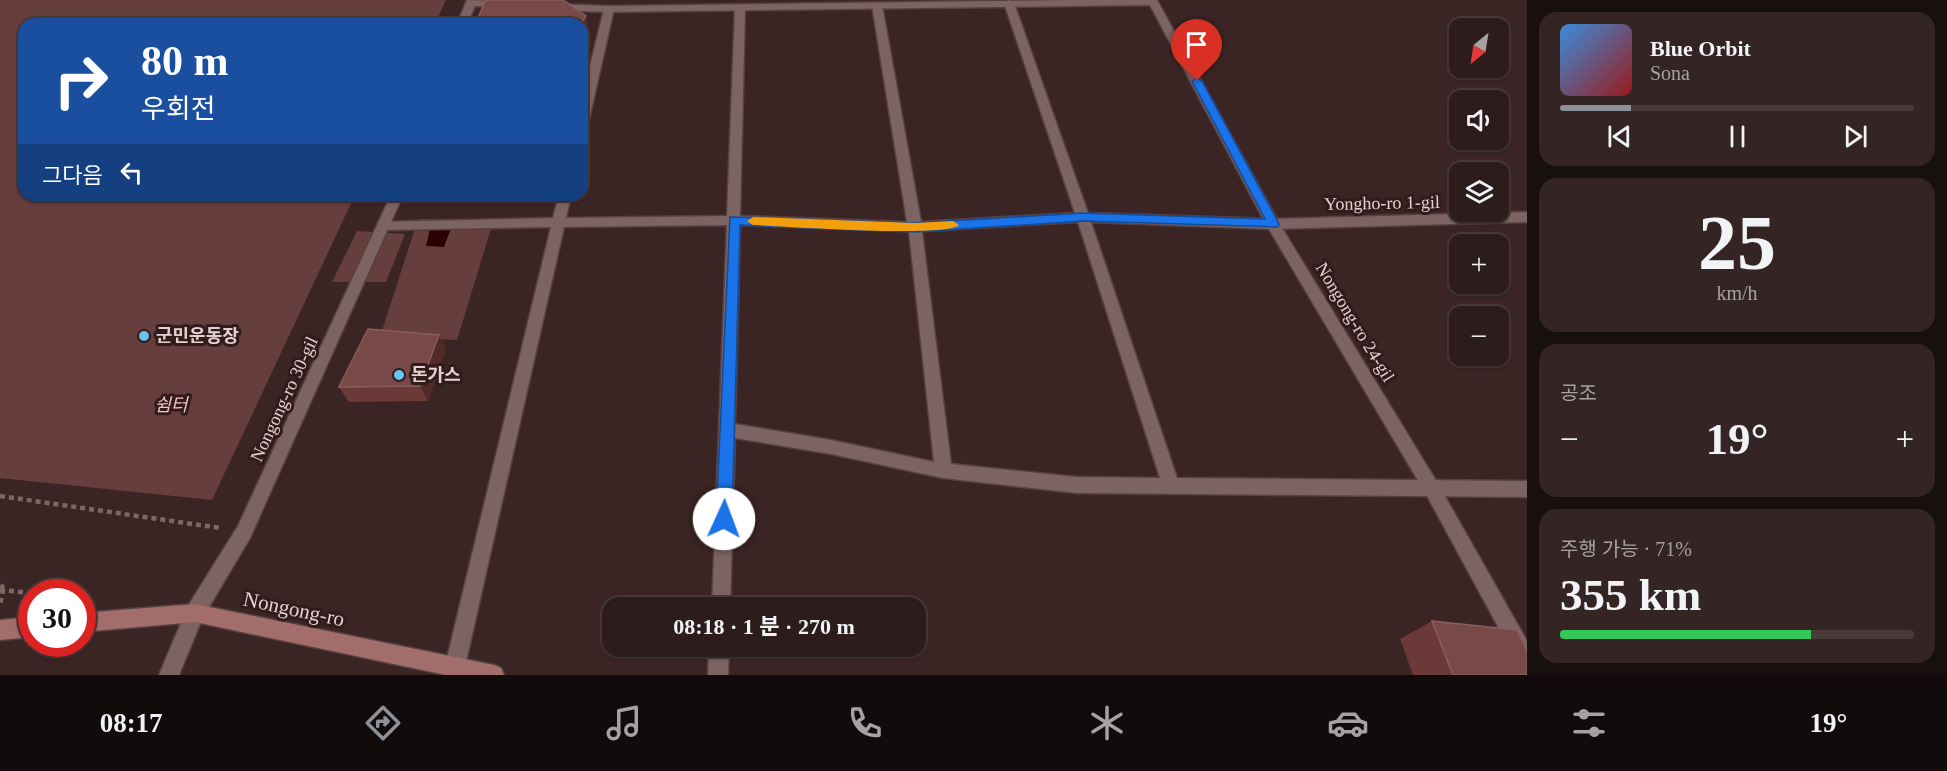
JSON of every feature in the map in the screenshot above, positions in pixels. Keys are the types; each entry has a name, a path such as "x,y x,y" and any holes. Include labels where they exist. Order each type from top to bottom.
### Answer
{"main road":[{"name":"Nongong-ro","path":"96,622 195,613 454,671 494,675"},
{"path":"0,630 18,628"}],"street":[{"path":"464,18 471,1 516,5"},
{"name":"Nongong-ro 24-gil","path":"540,6 609,9 740,8 1153,1 1273,224 1432,489 1527,660"},
{"path":"1009,3 1172,485"},
{"path":"877,5 915,227 944,471"},
{"path":"721,597 740,8"},
{"path":"588,98 609,9"},
{"name":"Nongong-ro 30-gil","path":"169,675 195,613 244,532 395,201"},
{"path":"454,671 564,201"},
{"name":"Yongho-ro 1-gil","path":"385,225 734,220 915,227 1083,217 1273,224 1527,217"},
{"path":"727,430 831,447 944,471 1077,485 1527,489"},
{"path":"718,675 719,657"}],"path":[{"path":"0,496 182,520 244,532"},
{"path":"0,589 4,585 0,605"},
{"path":"0,589 18,591"}],"green space":[{"name":"군민운동장","path":"0,0 446,0 438,18 18,18 18,201 352,201 212,500 0,478"},
{"path":"418,219 494,219 457,340 380,337"},
{"path":"357,231 405,234 386,282 332,282"}],"shaded area":[{"path":"431,225 452,226 444,247 426,246"}],"building":[{"path":"486,0 563,0 586,16 585,18 542,18 540,16 540,18 478,18"},
{"path":"368,329 439,335 420,386 339,387"},
{"path":"1432,621 1517,630 1527,652 1527,675 1453,675"}],"slow traffic":[{"path":"753,221 915,227 953,225"}],"place":[{"name":"군민운동장","path":"144,336"},
{"name":"돈가스","path":"399,375"}],"route":[{"path":"724,519 734,220 915,227 1083,217 1273,224 1197,81"}],"park label":[{"name":"쉼터","path":"171,405"}]}
